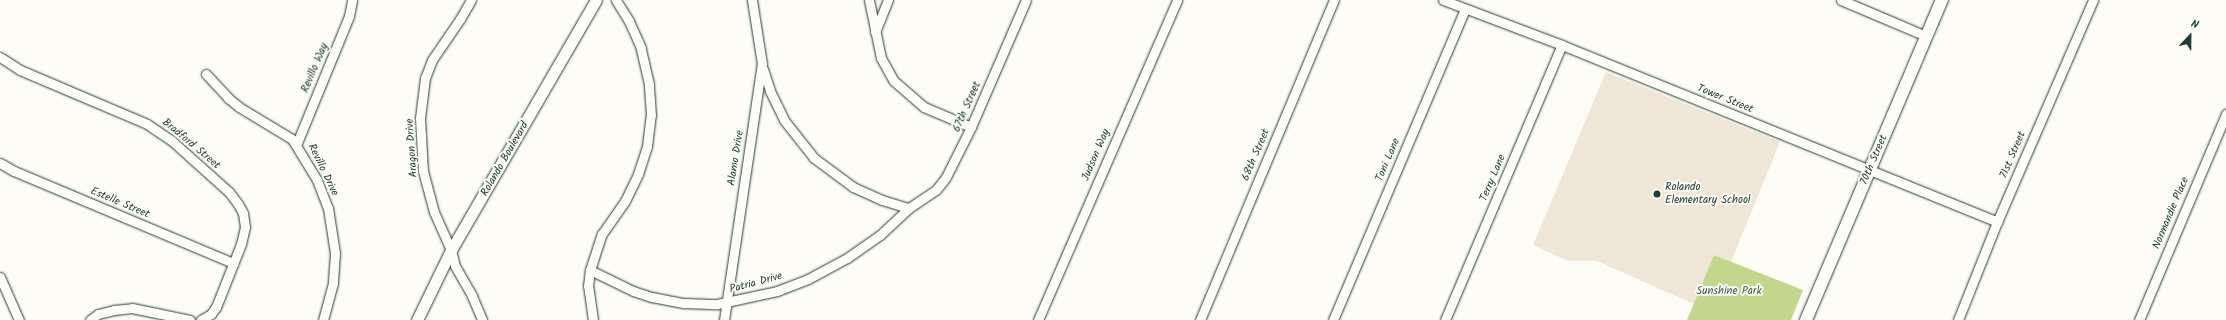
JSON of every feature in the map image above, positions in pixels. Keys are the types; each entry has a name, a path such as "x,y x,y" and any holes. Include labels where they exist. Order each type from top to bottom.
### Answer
{"main road":[{"name":"70th Street","path":"1806,320 1942,0"}],"street":[{"name":"Revillo Way","path":"296,143 349,16 352,0"},
{"name":"Aragon Drive","path":"471,0 432,60 425,78 420,118 423,171 434,212 451,250 455,266 472,296 482,320"},
{"name":"Rolando Boulevard","path":"417,320 451,250 596,0"},
{"path":"593,320 588,286 590,270 602,234 625,201 638,174 649,131 649,84 641,48 629,21 616,0"},
{"name":"Alamo Drive","path":"724,320 762,64 752,0"},
{"path":"869,0 881,58 894,81 924,107 971,127"},
{"path":"875,32 888,0"},
{"name":"67th Street","path":"909,208 936,190 946,177 971,127 1026,0"},
{"name":"Judson Way","path":"1038,320 1177,0"},
{"name":"68th Street","path":"1200,320 1334,0"},
{"name":"Tower Street","path":"1443,0 1562,45 1997,222"},
{"path":"1841,0 1926,36"},
{"name":"71st Street","path":"1958,320 1997,222 2093,0"},
{"name":"Toni Lane","path":"1333,320 1465,9"},
{"name":"Terry Lane","path":"1445,320 1562,45"},
{"name":"Bradford Street","path":"0,57 20,70 147,124 176,145 229,192 243,213 245,227 242,244 216,307 211,314 201,320"},
{"path":"762,64 770,91 784,120 814,158 853,187 882,200 909,208"},
{"name":"Revillo Drive","path":"206,74 228,98 239,107 282,131 296,143 324,194 333,230 334,275 331,298 323,320"},
{"name":"Normandie Place","path":"2139,320 2226,114"},
{"name":"Estelle Street","path":"0,163 14,171 233,263"},
{"name":"Patria Drive","path":"590,270 633,291 659,298 700,304 726,303 778,291 830,268 869,243 909,208"},
{"path":"0,277 6,287 19,320"},
{"path":"90,320 98,314 132,308 190,320"}],"shaded area":[{"name":"Rolando Elementary School","path":"1606,72 1780,142 1731,262 1714,255 1694,304 1597,261 1568,261 1533,245"}],"green space":[{"name":"Sunshine Park","path":"1714,255 1803,290 1791,320 1687,320"}],"place":[{"name":"Rolando Elementary School","path":"1657,194"}]}
